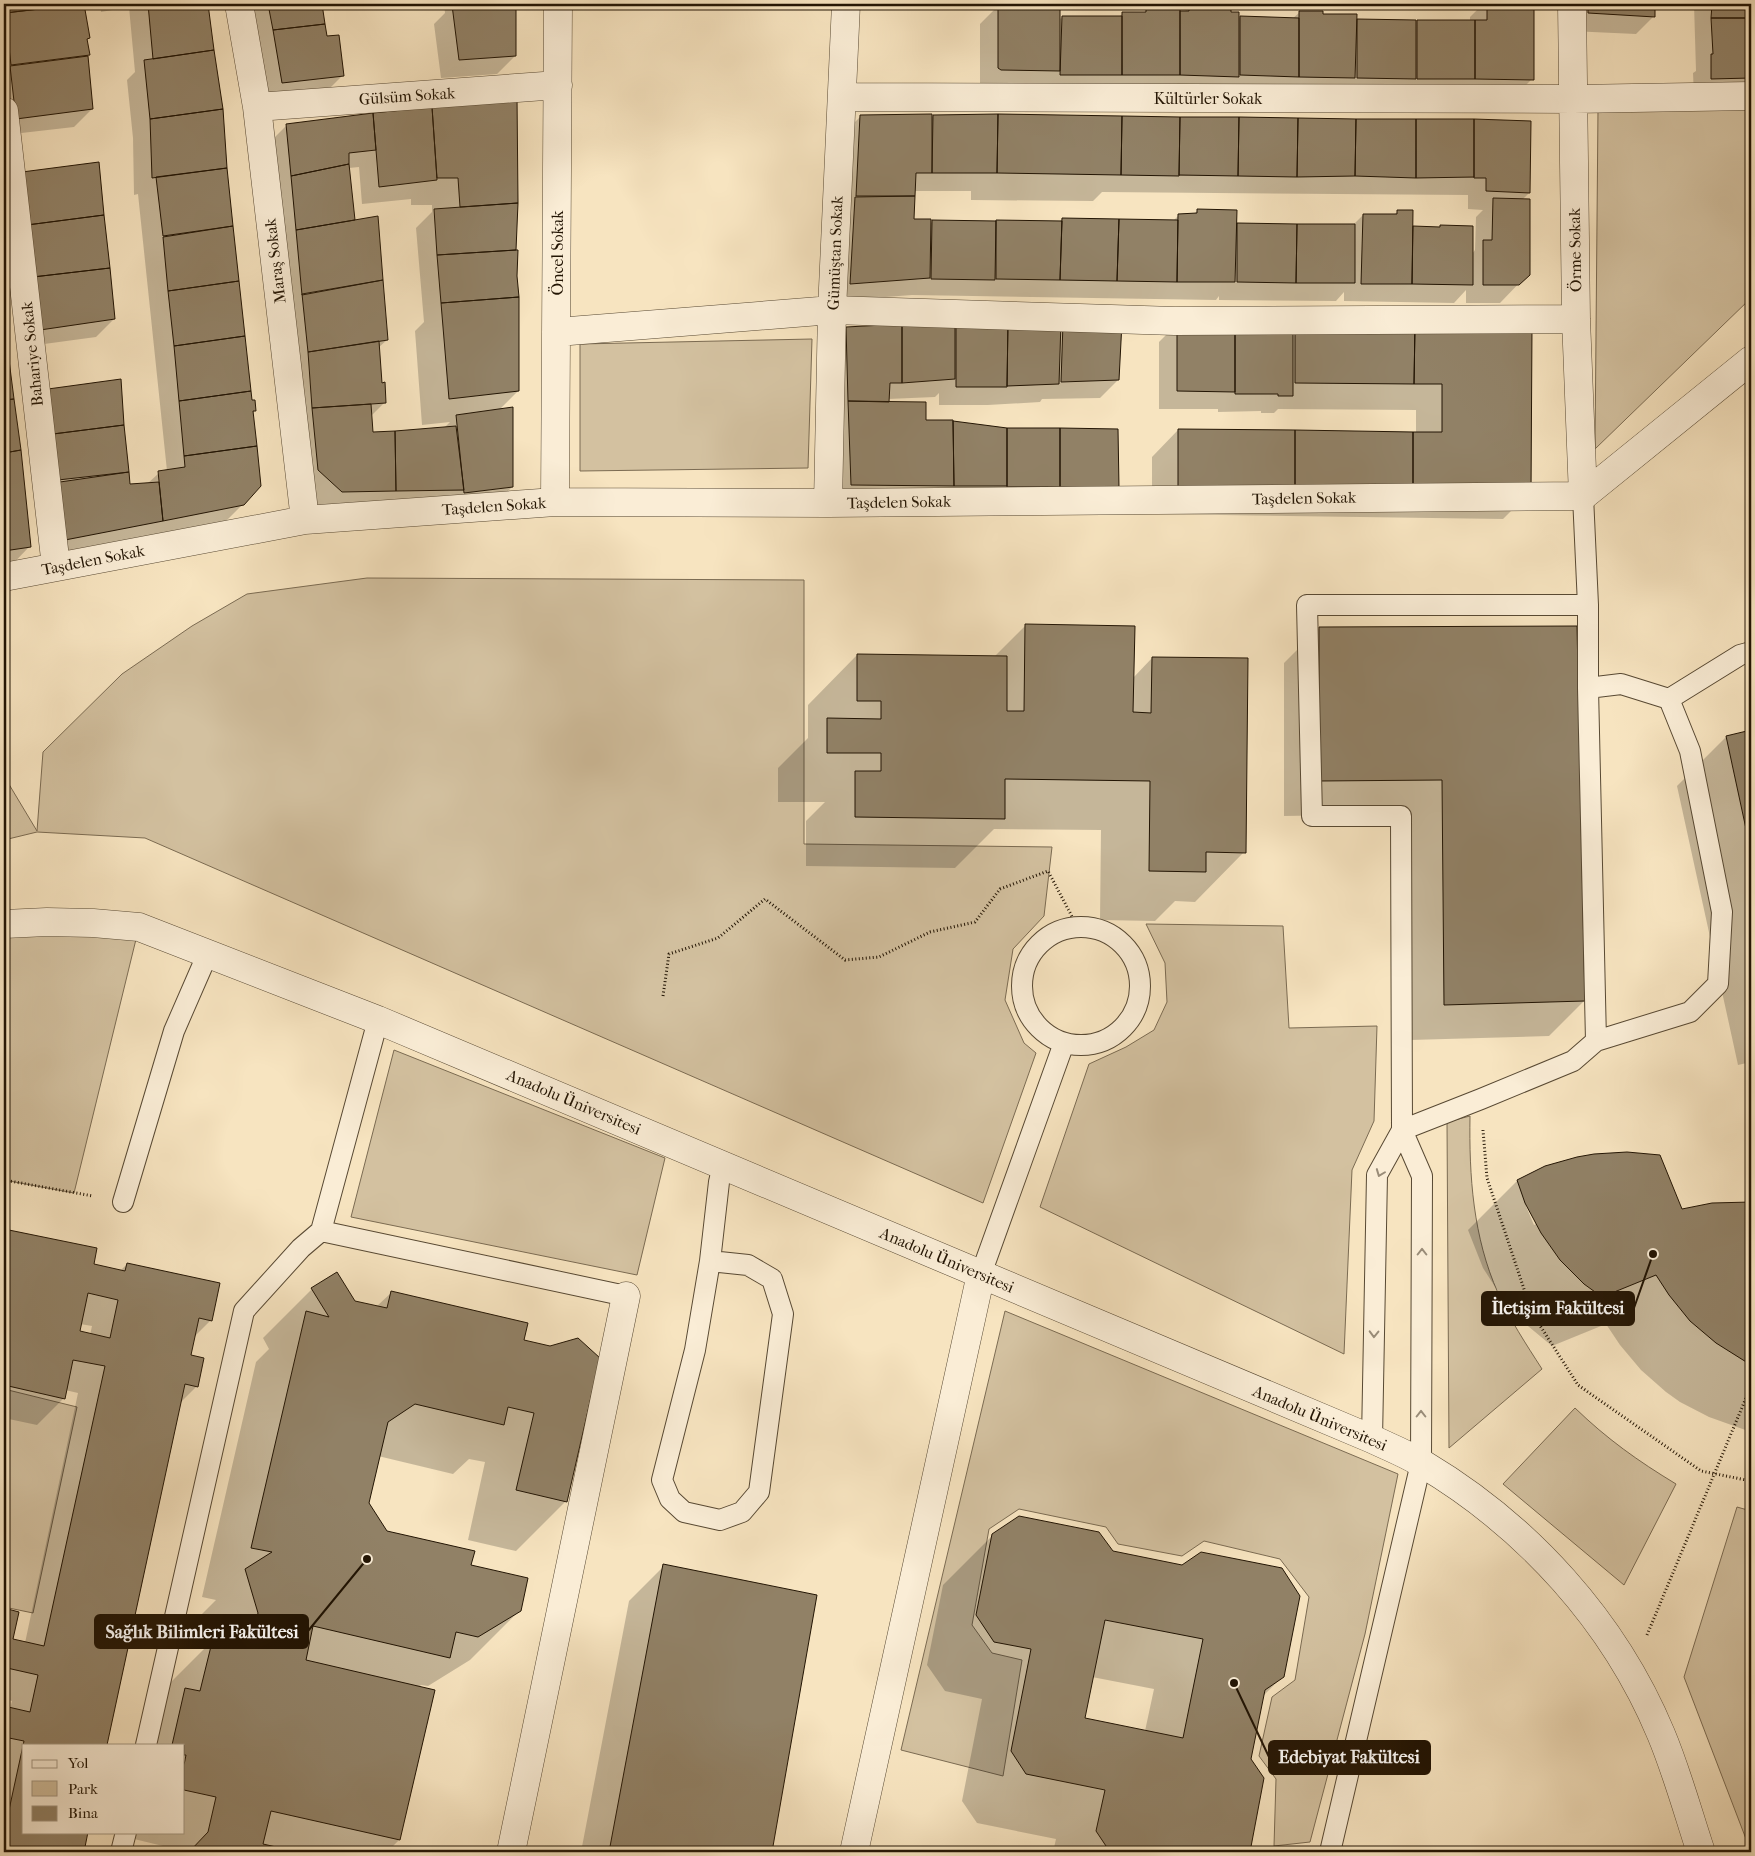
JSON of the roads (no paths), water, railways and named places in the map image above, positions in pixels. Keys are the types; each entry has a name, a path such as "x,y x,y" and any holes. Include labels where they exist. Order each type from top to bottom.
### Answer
{"street":[{"name":"Maraş Sokak","path":"239,4 257,107 305,520"},
{"name":"Öncel Sokak","path":"555,502 558,4"},
{"name":"Gümüştan Sokak","path":"828,503 832,310 846,4"},
{"name":"Örme Sokak","path":"1572,4 1576,319 1583,496"},
{"name":"Gülsüm Sokak","path":"257,107 558,85"},
{"name":"Kültürler Sokak","path":"842,97 1574,99 1751,96"},
{"name":"Bahariye Sokak","path":"4,111 56,567"},
{"path":"557,332 832,310 1174,321 1576,319"},
{"path":"1583,496 1751,360"},
{"name":"Taşdelen Sokak","path":"4,576 305,520 555,502 828,503 1583,496"},
{"name":"Anadolu Üniversitesi","path":"4,924 47,922 93,923 139,927 208,953 378,1020 723,1165 1372,1439 1421,1463 1466,1492 1507,1524 1545,1560 1581,1599 1612,1642 1662,1734 1701,1852"},
{"path":"854,1852 981,1274"},
{"path":"511,1852 626,1296"}],"lane":[{"path":"1583,496 1588,605 1588,688 1596,1040"},
{"path":"1330,1852 1421,1463 1422,1176 1402,1130 1401,816 1312,816 1307,605 1588,605"},
{"path":"1588,688 1621,684 1669,698 1740,655 1751,652"},
{"path":"1372,1439 1377,1175 1402,1130 1481,1100 1573,1061 1596,1040 1690,1012 1718,984 1722,912 1690,751 1669,698"},
{"path":"1077,926 1098,929 1116,938 1130,953 1138,972 1139,992 1133,1012 1122,1028 1105,1040 1084,1045 1064,1042 1046,1034 1032,1018 1023,1000 1022,979 1028,959 1040,943 1057,931 1077,926"},
{"path":"123,1202 174,1032 208,953"},
{"path":"146,1744 244,1311 301,1248 321,1231 378,1020"},
{"path":"981,1274 1064,1042"},
{"path":"710,1261 748,1265 772,1279 784,1314 759,1492 742,1512 720,1520 684,1512 670,1499 662,1480 695,1350 710,1261 719,1182 723,1165"},
{"path":"321,1231 626,1296"},
{"path":"121,1852 126,1834"}],"place":[{"name":"İletişim Fakültesi","path":"1653,1254"},
{"name":"Sağlık Bilimleri Fakültesi","path":"367,1559"},
{"name":"Edebiyat Fakültesi","path":"1234,1683"}]}
